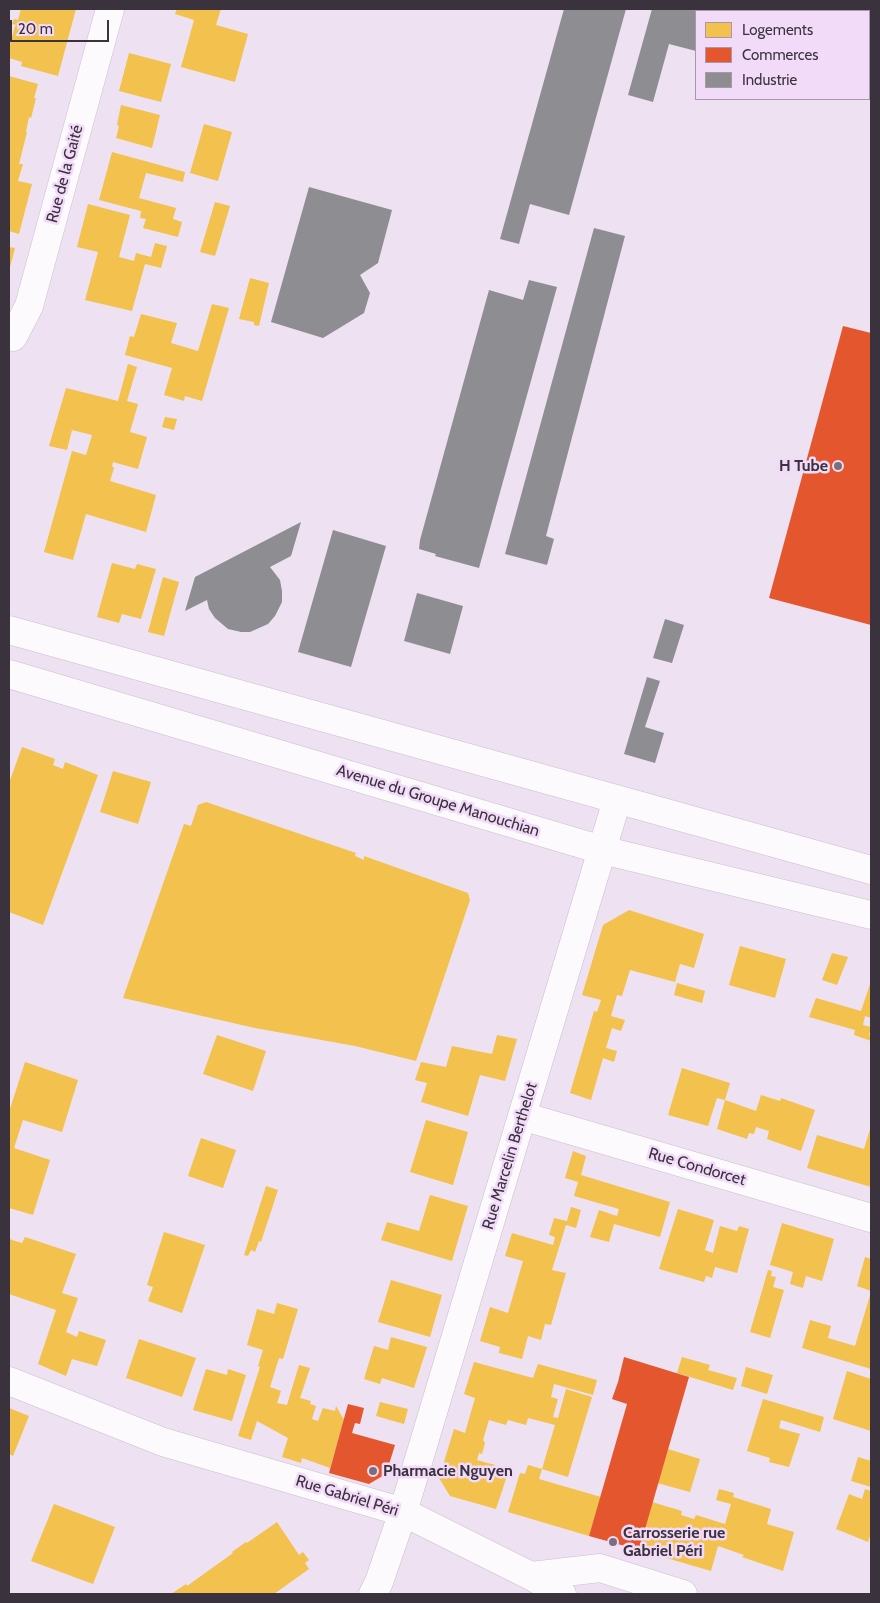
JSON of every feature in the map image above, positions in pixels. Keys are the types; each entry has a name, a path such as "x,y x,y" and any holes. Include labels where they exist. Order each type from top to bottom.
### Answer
{"street":[{"name":"Rue de la Gaité","path":"11,337 29,306 110,9"},
{"path":"9,630 871,870"},
{"name":"Avenue du Groupe Manouchian","path":"9,674 602,850 871,915"},
{"name":"Rue Marcelin Berthelot","path":"373,1594 379,1582 403,1512 617,800"},
{"name":"Rue Condorcet","path":"522,1116 871,1218"},
{"name":"Rue Gabriel Péri","path":"9,1381 163,1442 403,1512 529,1585 562,1594"},
{"path":"529,1585 600,1568 683,1594"}],"building: Logements":[{"path":"21,9 76,9 58,76 21,66 22,62 9,58 9,48 15,26 17,25 12,24 14,19 18,20"},
{"path":"177,9 221,9 216,25 248,34 235,82 181,67 194,20 175,14"},
{"path":"129,53 171,64 161,102 119,91"},
{"path":"9,76 38,84 19,164 23,164 18,181 32,184 19,234 9,231"},
{"path":"121,105 160,115 152,148 116,138"},
{"path":"204,124 232,132 218,181 190,173"},
{"path":"112,152 185,172 183,182 146,173 139,198 176,208 173,219 182,222 178,237 143,228 146,219 140,218 141,211 99,200"},
{"path":"215,202 230,206 215,256 200,252"},
{"path":"88,204 130,215 119,257 134,261 136,253 151,257 155,243 167,246 161,268 145,264 132,311 85,300 98,252 77,247"},
{"path":"9,247 15,248 9,271"},
{"path":"250,278 269,283 259,326 254,325 254,322 239,319"},
{"path":"212,304 229,308 202,401 185,396 184,401 164,395 172,368 125,355 130,336 134,337 141,314 177,323 171,343 198,351"},
{"path":"128,364 137,367 127,401 138,404 130,432 147,437 138,469 113,462 112,466 114,468 110,481 156,495 146,532 86,514 73,560 44,552 72,451 86,455 92,435 72,430 67,450 49,446 66,388 118,401"},
{"path":"165,417 177,419 174,430 162,427"},
{"path":"112,563 135,569 137,564 156,569 141,619 122,614 119,623 97,617"},
{"path":"163,577 179,582 164,636 148,632"},
{"path":"22,747 55,759 53,765 63,769 65,762 98,775 43,925 9,912 9,783"},
{"path":"113,771 151,782 138,824 100,812"},
{"path":"206,802 356,853 355,856 364,860 364,856 468,893 470,900 416,1061 355,1046 255,1028 123,998 184,824 191,826 198,805"},
{"path":"629,910 704,934 694,968 680,964 675,982 630,970 622,996 617,995 611,1016 625,1020 621,1031 612,1028 606,1048 617,1051 614,1062 603,1058 591,1100 570,1093 594,1011 597,1012 601,1000 582,995 603,925"},
{"path":"740,946 786,959 775,998 729,985"},
{"path":"832,953 848,957 837,985 822,980"},
{"path":"871,981 871,1018 865,1016 863,1025 871,1027 869,1035 871,1036 871,1041 854,1035 855,1030 809,1017 816,998 861,1011"},
{"path":"677,983 705,991 702,1003 674,995"},
{"path":"217,1035 266,1051 253,1091 203,1074"},
{"path":"497,1035 517,1039 505,1081 480,1075 468,1116 421,1102 427,1083 415,1080 421,1062 446,1067 452,1046 492,1054"},
{"path":"25,1062 78,1080 62,1132 23,1120 14,1148 50,1160 33,1215 9,1208 9,1112"},
{"path":"682,1068 730,1083 725,1100 717,1098 708,1126 668,1115"},
{"path":"761,1095 780,1101 781,1098 815,1110 801,1151 767,1139 769,1131 756,1127 754,1134 749,1133 747,1139 717,1129 725,1100 756,1111"},
{"path":"426,1120 468,1132 453,1185 410,1172"},
{"path":"871,1126 871,1187 807,1168 817,1135 864,1149"},
{"path":"201,1138 236,1150 223,1188 188,1176"},
{"path":"573,1151 586,1156 581,1175 670,1202 660,1237 614,1224 609,1242 590,1237 599,1210 617,1216 619,1209 574,1196 578,1182 565,1178"},
{"path":"266,1186 278,1190 261,1242 259,1241 255,1252 251,1250 248,1256 244,1255"},
{"path":"430,1195 468,1206 452,1261 381,1240 387,1222 419,1231"},
{"path":"571,1207 581,1210 576,1228 566,1225 552,1270 566,1273 551,1325 545,1324 541,1340 528,1336 522,1359 499,1353 500,1347 480,1341 490,1307 508,1313 523,1261 505,1256 512,1233 553,1245 555,1237 549,1235 554,1218 567,1221"},
{"path":"678,1209 714,1220 705,1250 713,1253 720,1226 737,1231 739,1226 749,1229 737,1273 715,1267 712,1278 706,1276 704,1282 659,1269"},
{"path":"782,1223 834,1239 822,1281 806,1276 803,1288 790,1284 793,1272 770,1265"},
{"path":"164,1232 205,1245 182,1313 148,1301 153,1287 147,1285"},
{"path":"25,1237 76,1254 62,1293 78,1298 66,1332 77,1337 79,1331 106,1340 97,1366 72,1359 66,1376 38,1364 56,1310 9,1294 9,1239 22,1243"},
{"path":"865,1257 871,1259 871,1291 857,1286"},
{"path":"768,1270 772,1271 771,1276 776,1277 773,1287 784,1290 770,1338 750,1332"},
{"path":"391,1280 442,1295 430,1337 378,1322"},
{"path":"871,1292 871,1369 802,1348 810,1320 831,1326 828,1338 855,1346"},
{"path":"277,1303 298,1309 283,1359 279,1358 270,1387 281,1391 277,1403 287,1405 299,1365 310,1368 300,1398 311,1401 310,1404 316,1406 312,1419 318,1421 323,1408 335,1411 336,1406 344,1420 330,1468 302,1458 301,1463 282,1457 288,1438 257,1421 251,1440 238,1436 260,1367 258,1366 263,1350 247,1345 257,1309 274,1314"},
{"path":"391,1337 427,1347 414,1388 382,1378 380,1384 364,1379 374,1346 388,1350"},
{"path":"139,1339 196,1358 182,1397 126,1378"},
{"path":"682,1357 710,1365 708,1370 737,1378 733,1390 677,1373"},
{"path":"474,1362 533,1378 538,1364 597,1380 593,1395 554,1384 551,1397 558,1399 553,1417 558,1418 566,1389 592,1397 568,1477 542,1469 555,1425 528,1418 526,1425 508,1420 506,1425 489,1420 483,1440 485,1443 482,1454 479,1453 477,1460 495,1465 493,1471 507,1476 496,1509 450,1496 439,1478 454,1429 465,1433 475,1398 464,1394"},
{"path":"746,1367 773,1375 767,1394 741,1386"},
{"path":"206,1369 227,1375 228,1369 246,1375 232,1421 193,1410"},
{"path":"847,1371 871,1379 871,1431 833,1419"},
{"path":"763,1399 824,1417 820,1432 781,1420 779,1428 800,1434 789,1467 769,1462 770,1458 747,1451"},
{"path":"380,1402 408,1409 404,1424 376,1416"},
{"path":"9,1408 29,1416 13,1456 9,1454"},
{"path":"668,1449 700,1459 690,1492 657,1483"},
{"path":"858,1457 871,1461 871,1487 851,1481"},
{"path":"528,1465 542,1469 539,1479 601,1497 589,1536 508,1512 520,1473 525,1474"},
{"path":"719,1489 734,1493 733,1497 771,1509 767,1524 794,1532 783,1571 742,1557 744,1555 718,1546 711,1571 639,1550 652,1502 682,1511 681,1515 694,1519 696,1515 725,1524 731,1504 716,1500"},
{"path":"865,1489 871,1491 871,1533 868,1542 836,1529 849,1494 862,1499"},
{"path":"54,1504 115,1527 93,1584 31,1561"},
{"path":"277,1522 299,1555 303,1552 309,1560 305,1563 309,1569 274,1594 171,1594 186,1584 187,1586 246,1542"}],"building: Commerces":[{"name":"H Tube","path":"843,326 871,333 871,625 769,598"},
{"path":"624,1357 689,1377 639,1550 589,1536 627,1404 612,1399"},
{"path":"348,1404 364,1408 360,1424 355,1423 352,1433 395,1445 386,1474 369,1484 329,1473"}],"building: Industrie":[{"path":"564,9 626,9 569,215 530,204 519,244 500,239"},
{"path":"652,9 720,9 695,10 695,51 669,44 653,102 628,95"},
{"path":"309,187 392,210 378,263 360,275 370,293 364,313 323,338 271,322"},
{"path":"594,228 625,236 546,536 554,539 547,565 505,554"},
{"path":"529,280 557,287 479,568 435,556 436,554 419,549 420,540 489,290 523,300"},
{"path":"301,522 291,556 270,567 280,580 282,602 275,616 268,624 250,632 228,629 215,618 209,609 207,600 185,611 195,577"},
{"path":"333,530 386,546 351,667 298,652"},
{"path":"417,593 463,606 450,654 404,641"},
{"path":"665,619 684,625 672,663 653,658"},
{"path":"647,677 660,681 645,727 664,733 655,763 624,754"}],"place":[{"name":"H Tube","path":"838,466"},
{"name":"Pharmacie Nguyen","path":"373,1471"},
{"name":"Carrosserie rue Gabriel Péri","path":"613,1542"}]}
